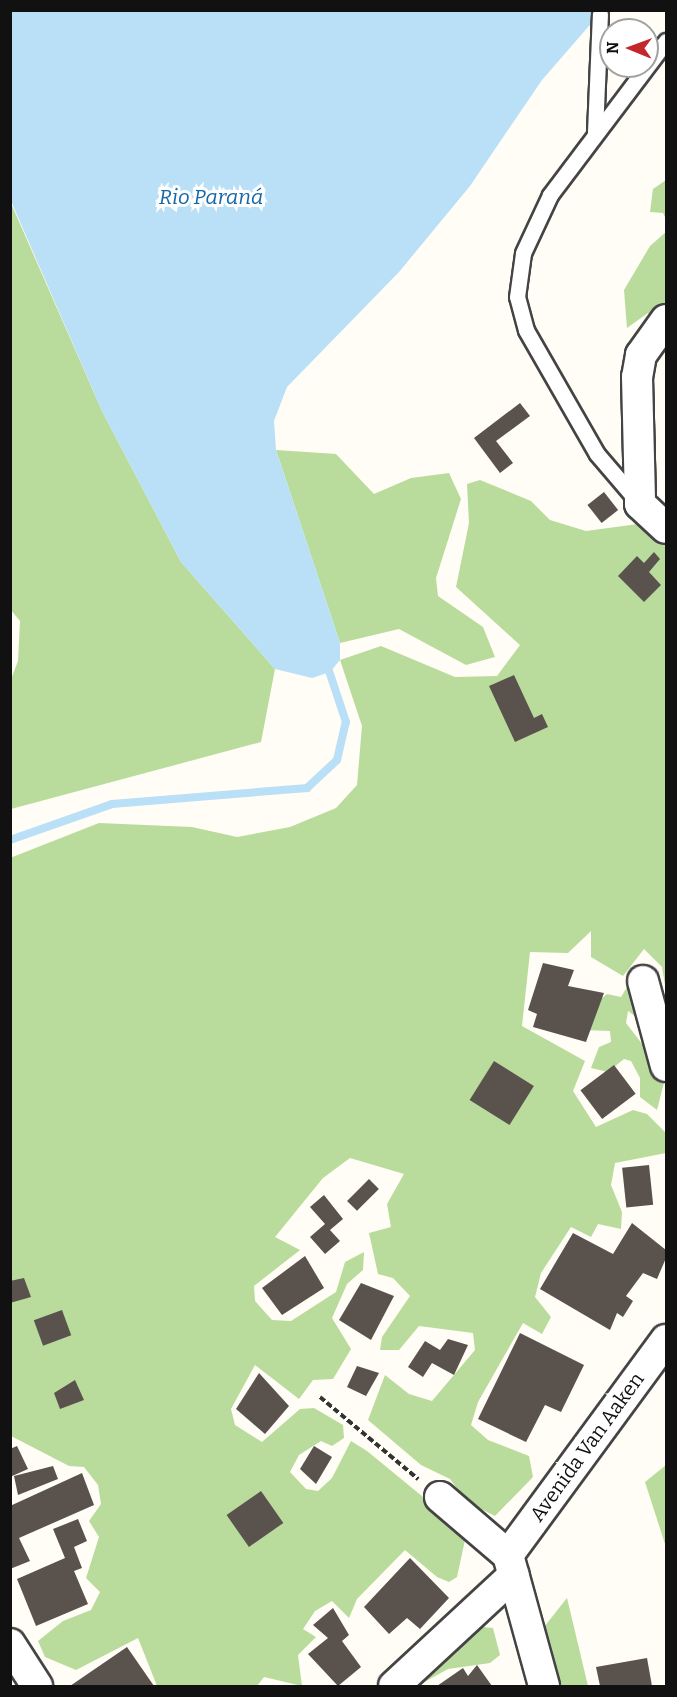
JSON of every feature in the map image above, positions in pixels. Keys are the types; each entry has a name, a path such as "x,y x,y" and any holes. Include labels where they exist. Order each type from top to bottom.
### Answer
{"street":[{"path":"666,320 641,355 638,377 640,504 666,528"},
{"path":"643,981 666,1066"},
{"name":"Avenida Van Aaken","path":"394,1686 511,1565 666,1340"},
{"path":"440,1497 511,1565 544,1686"},
{"path":"10,1644 37,1686"}],"lane":[{"path":"595,132 600,14"},
{"path":"640,504 597,454 525,330 517,297 523,253 550,195 595,132 666,41"}],"path":[{"path":"320,1397 440,1497"}],"green space":[{"path":"666,180 666,219 663,213 650,212 653,189"},
{"path":"10,201 102,411 181,562 275,669 261,742 11,809 10,682 18,661 20,621 10,609"},
{"path":"666,232 666,328 648,313 627,328 624,290 650,246"},
{"path":"276,450 336,454 374,494 411,478 449,473 461,499 436,578 438,596 483,627 495,657 466,665 399,629 340,643"},
{"path":"480,480 531,501 550,520 586,531 638,524 666,545 666,991 662,967 644,949 623,976 591,957 591,931 568,953 530,952 522,1026 585,1061 573,1091 596,1127 633,1110 647,1114 666,1133 666,1153 615,1163 611,1185 622,1212 621,1229 598,1224 591,1237 571,1227 541,1273 535,1297 551,1317 542,1334 523,1323 478,1402 471,1425 488,1440 529,1456 533,1477 495,1516 467,1502 450,1479 421,1465 368,1420 385,1375 409,1394 432,1401 475,1350 473,1333 419,1326 399,1350 380,1350 382,1337 410,1296 393,1278 378,1274 369,1233 391,1227 387,1204 404,1174 350,1158 323,1178 275,1237 300,1250 254,1286 255,1301 272,1320 291,1321 336,1292 345,1262 364,1252 363,1270 347,1284 332,1318 351,1349 333,1379 313,1380 299,1399 255,1365 231,1409 235,1425 262,1442 300,1409 314,1408 343,1425 344,1438 332,1446 321,1441 299,1455 290,1472 306,1489 318,1491 332,1478 351,1441 367,1451 456,1524 465,1540 457,1577 449,1582 437,1577 405,1550 357,1599 349,1618 332,1601 315,1611 303,1629 316,1637 298,1655 302,1686 264,1677 257,1686 157,1686 138,1638 76,1670 45,1657 38,1641 63,1621 91,1610 100,1592 86,1578 99,1537 89,1521 101,1504 98,1485 84,1467 69,1466 11,1436 10,858 99,823 192,827 237,837 290,827 336,808 357,785 362,726 340,660 381,646 455,677 497,676 520,645 456,587 469,523 467,484"},
{"path":"638,969 644,1023 628,1011 626,1023 666,1075 657,1110 640,1097 640,1078 631,1061 624,1059 608,1072 591,1068 599,1047 611,1042 610,1031 583,1030 589,1009 607,994 621,997"},
{"path":"666,1465 666,1547 645,1482"},
{"path":"567,1598 588,1686 558,1686 544,1627"},
{"path":"473,1626 493,1628 500,1655 490,1663 448,1669 417,1686 399,1686"}],"water":[{"name":"Rio Paraná","path":"10,11 602,11 542,80 470,186 399,272 287,387 274,421 276,450 340,643 340,660 330,672 312,678 275,669 181,562 102,411 11,201"}],"building":[{"path":"520,403 530,416 496,441 513,463 500,473 474,438"},
{"path":"604,492 618,510 602,523 587,505"},
{"path":"654,552 660,559 649,572 661,585 644,602 618,576 637,556 644,563"},
{"path":"514,675 534,718 542,714 548,727 515,742 489,686"},
{"path":"543,963 574,970 568,986 604,993 586,1042 533,1027 537,1014 528,1010"},
{"path":"494,1061 534,1086 509,1125 470,1100"},
{"path":"614,1065 636,1094 602,1119 580,1090"},
{"path":"649,1165 653,1205 626,1208 622,1168"},
{"path":"369,1179 379,1189 357,1211 347,1201"},
{"path":"324,1195 343,1219 330,1230 340,1241 325,1254 310,1237 325,1224 310,1207"},
{"path":"632,1223 666,1250 666,1258 657,1279 643,1273 626,1296 633,1301 623,1317 617,1313 610,1330 540,1289 573,1233 613,1254"},
{"path":"305,1256 324,1288 282,1315 262,1288"},
{"path":"24,1278 31,1297 10,1303 10,1281"},
{"path":"361,1283 394,1296 371,1340 339,1320"},
{"path":"62,1310 71,1335 43,1346 34,1320"},
{"path":"520,1333 584,1365 561,1412 545,1405 526,1442 478,1419"},
{"path":"448,1339 468,1345 454,1375 432,1363 423,1377 408,1367 425,1341 440,1350"},
{"path":"357,1366 379,1373 366,1396 347,1387"},
{"path":"259,1373 289,1406 265,1434 236,1409"},
{"path":"75,1380 84,1400 60,1409 54,1393"},
{"path":"17,1446 28,1469 10,1477 10,1449"},
{"path":"314,1446 332,1457 316,1484 300,1469"},
{"path":"53,1466 58,1479 18,1495 14,1476"},
{"path":"82,1473 94,1505 19,1538 30,1561 10,1569 10,1506"},
{"path":"261,1491 283,1523 249,1547 227,1515"},
{"path":"78,1519 87,1541 74,1547 82,1568 74,1571 88,1604 36,1626 17,1579 65,1558 53,1529"},
{"path":"410,1558 449,1598 420,1629 407,1618 389,1634 364,1607"},
{"path":"333,1608 349,1635 342,1641 361,1667 338,1686 308,1654 328,1638 313,1625"},
{"path":"127,1647 154,1686 70,1686"},
{"path":"647,1658 652,1686 600,1686 596,1667"},
{"path":"477,1665 492,1686 437,1686 463,1668 468,1676"}],"waterway":[{"path":"10,840 112,804 307,788 337,760 346,722 326,662"}]}
